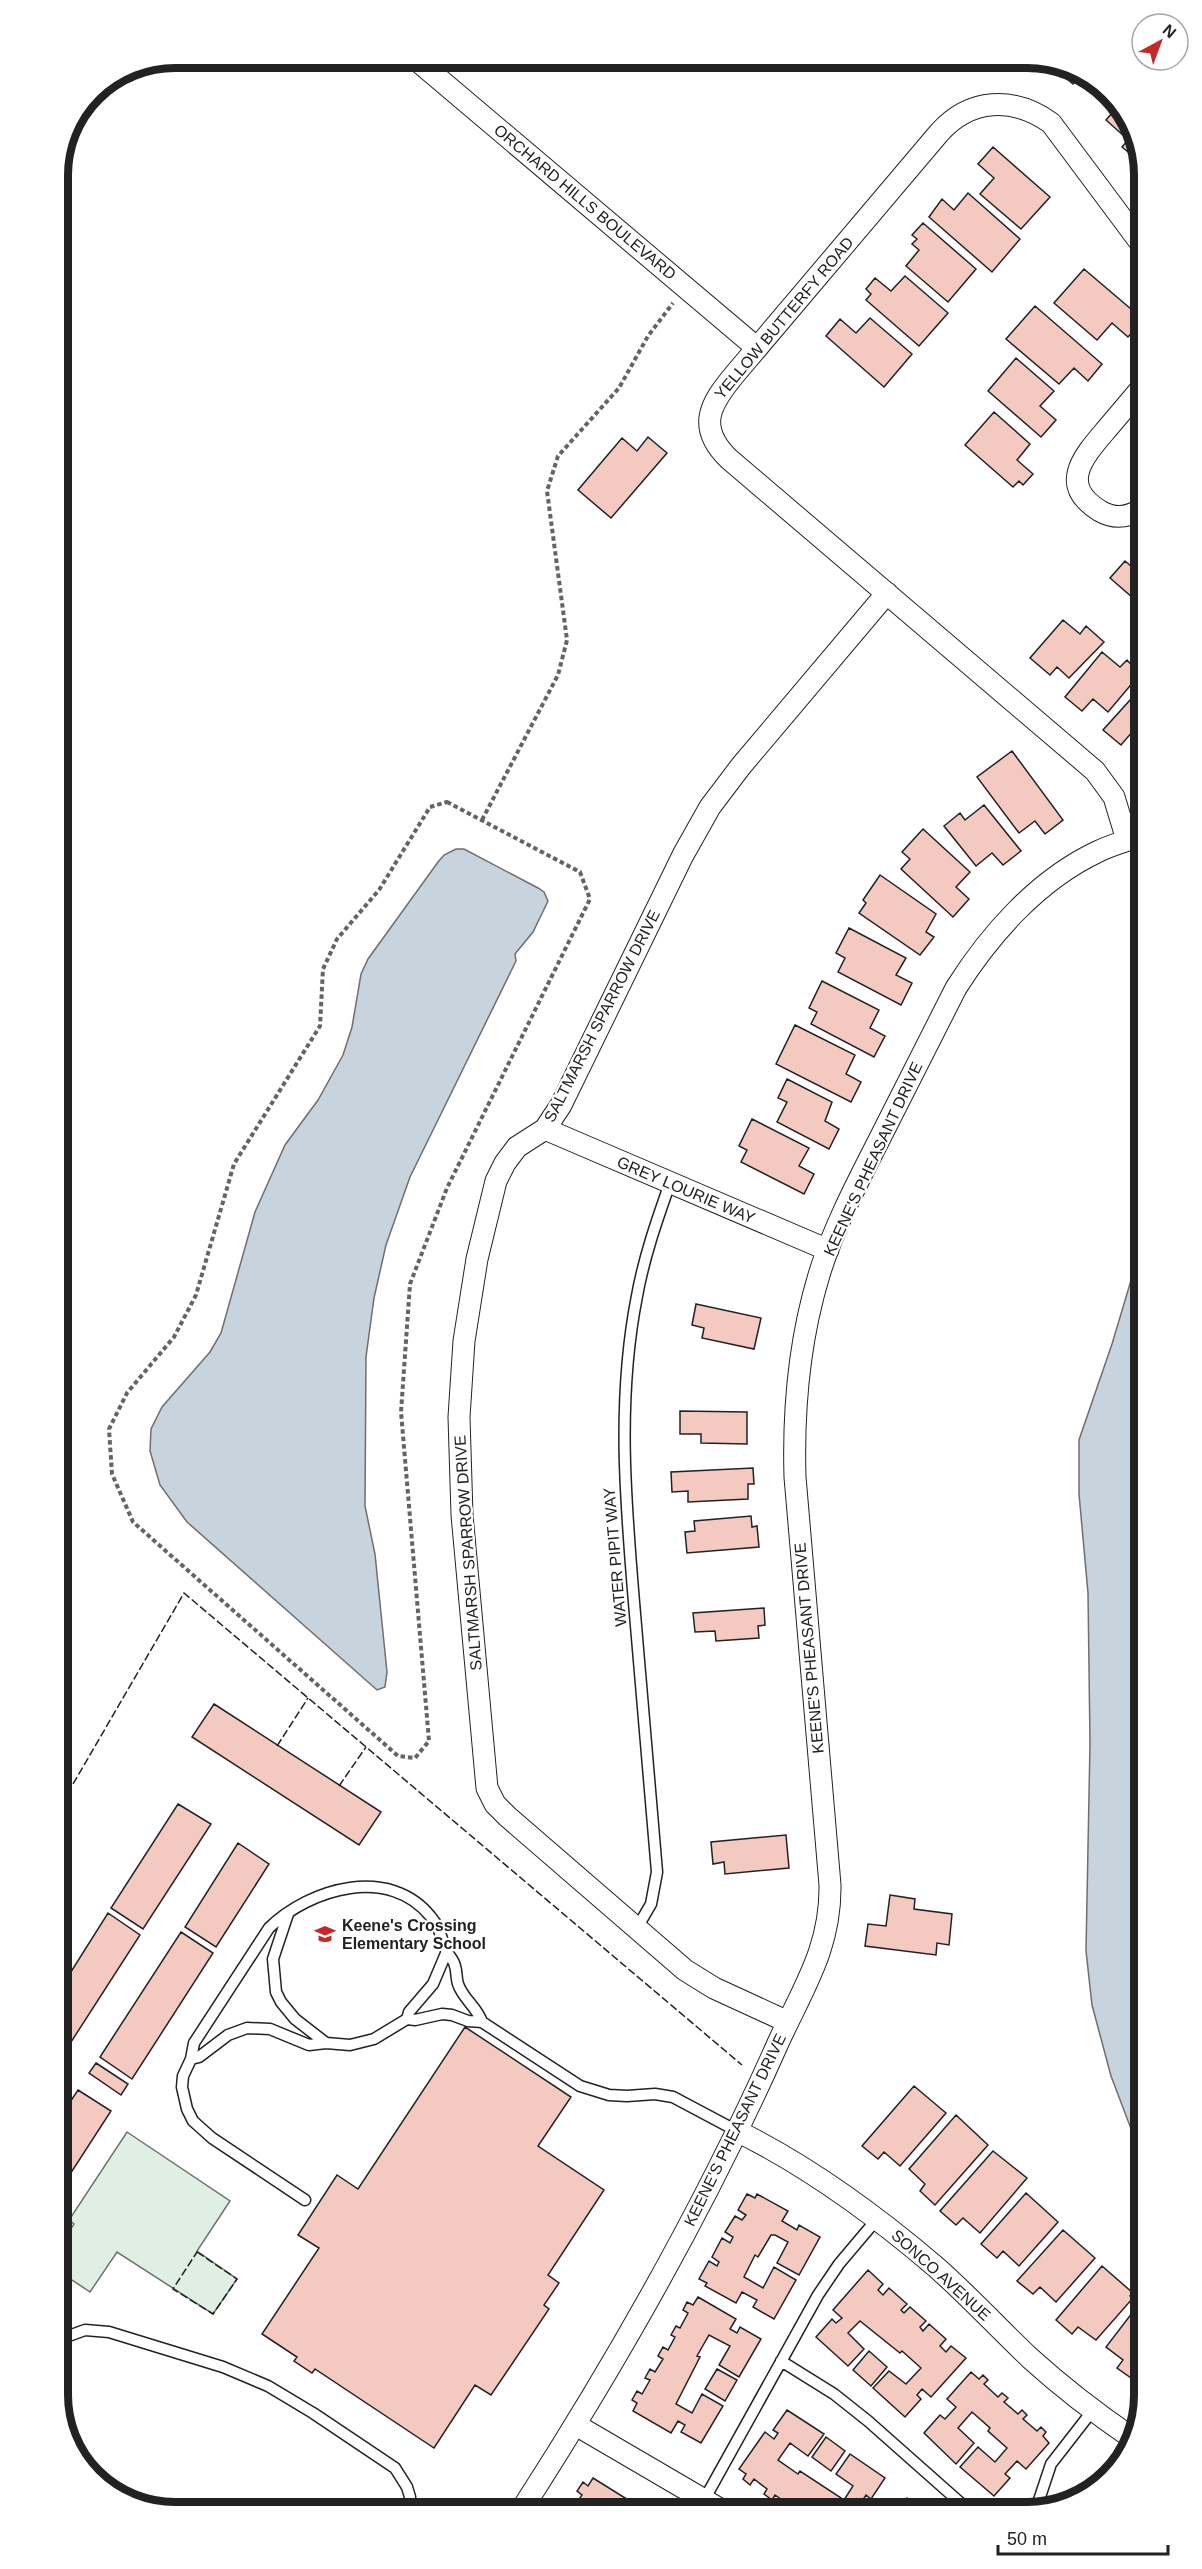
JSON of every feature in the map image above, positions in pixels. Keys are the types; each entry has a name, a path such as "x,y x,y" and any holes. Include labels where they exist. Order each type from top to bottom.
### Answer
{"street":[{"name":"ORCHARD HILLS BOULEVARD","path":"426,68 757,348"},
{"name":"YELLOW BUTTERFY ROAD","path":"1134,234 1051,123 1032,111 994,104 981,105 958,115 947,124 714,401 709,425 720,450 729,459 1095,771 1114,797 1134,838"},
{"path":"1134,397 1084,456 1077,475 1083,496 1103,512 1123,517 1134,512"},
{"name":"SALTMARSH SPARROW DRIVE","path":"788,2022 698,1979 508,1817 495,1804 487,1788 462,1515 459,1417 464,1341 477,1259 496,1181 505,1163 517,1147 545,1129 561,1105 683,855 710,807 741,766 887,593"},
{"name":"KEENE'S PHEASANT DRIVE","path":"527,2501 576,2425 666,2265 737,2131 820,1953 830,1907 794,1442 798,1372 803,1339 828,1250 891,1116 969,967 1002,927 1059,875 1096,852 1134,838"},
{"name":"GREY LOURIE WAY","path":"545,1129 828,1250"},
{"name":"SONCO AVENUE","path":"737,2131 811,2172 877,2219 937,2268 1033,2360 1093,2410 1127,2434"},
{"path":"576,2425 701,2502"}],"lane":[{"name":"WATER PIPIT WAY","path":"637,1928 651,1904 657,1872 627,1519 624,1410 628,1352 637,1296 652,1236 670,1183"},
{"path":"305,2200 212,2138 193,2121 186,2109 182,2087 183,2076 191,2059 194,2043 269,1928 309,1900 331,1892 359,1887 398,1892 421,1906 432,1917 455,1965 458,1984 480,2015 482,2022"},
{"path":"288,1914 287,1923 273,1959 276,1992 295,2019 326,2043"},
{"path":"191,2059 199,2057 228,2035 248,2028 270,2029 309,2045 326,2043 350,2045 374,2039 407,2019 433,1984 447,1951"},
{"path":"407,2019 415,2020 442,2014 482,2022 580,2086 609,2095 655,2094 673,2097 737,2131"},
{"path":"709,2502 781,2361 824,2286 877,2219"},
{"path":"68,2336 85,2330 109,2332 223,2367 268,2386 395,2468 407,2487 409,2501"},
{"path":"781,2361 834,2394 959,2502"},
{"path":"1039,2500 1051,2464 1093,2410"}],"path":[{"path":"482,820 558,675 567,640 547,491 558,456 619,388 648,336 673,302"},
{"path":"447,802 482,820 580,872 590,899 447,1188 410,1284 401,1412 429,1741 415,1758 398,1756 133,1522 112,1474 109,1429 127,1393 174,1337 196,1295 234,1164 320,1026 323,969 337,939 379,890 430,807 447,802"}],"green space":[{"path":"127,2132 230,2201 197,2251 237,2279 213,2314 117,2252 90,2292 68,2277 68,2233 74,2224 69,2220"}],"shaded area":[{"path":"456,849 464,849 538,888 544,892 548,901 533,932 515,954 516,961 410,1177 386,1245 374,1298 366,1357 365,1506 375,1554 387,1672 385,1687 377,1690 187,1522 160,1485 150,1451 151,1429 162,1407 210,1352 221,1333 255,1212 285,1145 318,1100 343,1055 352,1027 361,974 368,959 438,862 444,855"},
{"path":"1134,1273 1134,2137 1111,2076 1092,2005 1086,1951 1090,1743 1088,1593 1079,1494 1079,1440"}],"building":[{"path":"1059,72 1077,80 1073,84"},
{"path":"1099,96 1117,115 1127,135 1125,137 1106,120 1113,112 1097,98"},
{"path":"1129,139 1132,156 1122,147"},
{"path":"993,147 1050,197 1021,229 980,194 994,178 978,164"},
{"path":"968,193 1020,239 992,272 929,217 942,199 954,210"},
{"path":"923,223 976,269 948,302 906,266 919,250 912,244 917,239 912,235"},
{"path":"1084,269 1134,312 1134,330 1128,337 1112,323 1097,340 1054,303"},
{"path":"905,276 948,313 919,346 866,300 871,294 866,289 875,278 891,291"},
{"path":"1035,306 1102,364 1088,381 1074,368 1059,384 1006,339"},
{"path":"870,318 912,354 884,387 826,336 840,319 856,333"},
{"path":"1016,358 1054,391 1040,406 1056,420 1041,437 988,391"},
{"path":"994,412 1030,444 1017,460 1033,474 1023,485 1019,481 1013,487 965,445"},
{"path":"648,437 667,453 611,518 578,490 622,438 637,451"},
{"path":"1125,561 1134,569 1134,599 1110,578"},
{"path":"1063,620 1080,634 1086,626 1104,642 1069,678 1057,667 1050,675 1030,658"},
{"path":"1102,652 1120,667 1127,660 1134,668 1134,681 1108,712 1093,699 1082,711 1065,697"},
{"path":"1134,696 1134,732 1121,745 1103,730"},
{"path":"1012,751 1063,820 1045,834 1035,821 1019,833 977,777"},
{"path":"984,805 1021,851 1003,865 992,853 976,866 944,826 960,813 965,820"},
{"path":"923,829 970,872 956,887 969,899 953,917 901,869 910,859 902,852"},
{"path":"880,875 936,914 926,932 934,937 920,955 859,913 866,903 863,900"},
{"path":"849,928 906,958 896,975 912,983 901,1005 838,972 845,958 836,953"},
{"path":"822,981 879,1010 870,1028 885,1036 874,1057 811,1024 817,1012 809,1008"},
{"path":"795,1025 855,1055 846,1074 861,1082 851,1102 776,1064"},
{"path":"787,1079 832,1102 825,1121 839,1129 829,1149 777,1122 787,1102 778,1098"},
{"path":"752,1119 809,1148 799,1166 814,1174 804,1194 741,1162 747,1150 739,1146"},
{"path":"696,1304 761,1318 754,1349 702,1338 704,1328 692,1325"},
{"path":"680,1411 747,1412 747,1444 701,1443 701,1434 680,1434"},
{"path":"753,1468 754,1484 748,1484 748,1499 688,1502 688,1491 672,1492 671,1472"},
{"path":"751,1516 752,1527 757,1526 759,1547 687,1553 685,1532 695,1531 694,1521"},
{"path":"764,1608 765,1625 758,1626 759,1638 716,1641 715,1631 695,1632 693,1613"},
{"path":"214,1704 381,1812 359,1845 192,1737"},
{"path":"178,1804 211,1824 143,1929 111,1908"},
{"path":"786,1835 789,1868 725,1874 724,1862 713,1864 711,1842"},
{"path":"238,1843 269,1864 216,1947 185,1927"},
{"path":"890,1895 915,1899 914,1909 952,1914 949,1945 937,1943 936,1955 865,1946 868,1924 886,1926"},
{"path":"108,1913 140,1935 68,2047 68,1976"},
{"path":"181,1932 213,1953 132,2079 100,2057"},
{"path":"465,2027 571,2097 538,2146 604,2190 548,2275 559,2283 544,2305 549,2309 491,2395 475,2385 434,2448 315,2369 312,2373 294,2361 297,2357 262,2334 319,2248 298,2235 337,2175 358,2189"},
{"path":"96,2063 128,2084 121,2095 89,2073"},
{"path":"914,2086 946,2113 900,2166 884,2152 878,2159 862,2146"},
{"path":"78,2090 111,2111 68,2177 68,2105"},
{"path":"956,2115 988,2145 935,2205 920,2191 925,2184 909,2169"},
{"path":"993,2151 1027,2178 980,2233 963,2218 956,2225 940,2211"},
{"path":"1026,2193 1058,2222 1019,2266 1003,2251 997,2258 981,2244"},
{"path":"747,2194 755,2198 757,2194 788,2211 782,2221 797,2230 799,2225 820,2237 799,2275 777,2263 788,2242 775,2235 771,2235 758,2257 755,2255 744,2277 763,2288 774,2267 796,2280 774,2319 753,2307 757,2300 742,2292 736,2303 705,2286 707,2283 699,2279 709,2261 717,2266 719,2262 712,2257 722,2238 730,2243 733,2237 725,2232 735,2216 742,2220 746,2215 738,2210"},
{"path":"1063,2230 1095,2258 1056,2302 1040,2287 1033,2294 1017,2281"},
{"path":"1102,2266 1133,2293 1130,2296 1133,2298 1096,2340 1078,2327 1072,2334 1056,2320"},
{"path":"868,2270 883,2284 878,2290 883,2295 889,2288 907,2304 901,2310 904,2313 910,2307 926,2321 920,2327 923,2331 929,2324 946,2339 940,2346 946,2352 951,2346 966,2358 931,2397 922,2389 917,2395 921,2399 905,2417 873,2388 889,2371 906,2384 921,2368 902,2351 900,2353 860,2321 848,2333 864,2349 848,2366 816,2337 832,2319 836,2323 842,2318 833,2310"},
{"path":"698,2297 736,2319 730,2329 737,2333 740,2327 761,2339 739,2377 719,2365 730,2346 709,2335 676,2404 692,2413 702,2394 723,2406 701,2443 681,2432 685,2425 678,2421 671,2433 633,2411 637,2403 632,2400 637,2391 642,2394 650,2380 645,2378 650,2369 655,2372 663,2359 658,2356 663,2347 668,2350 675,2337 671,2335 676,2326 680,2328 688,2313 683,2310 687,2302 693,2305"},
{"path":"1134,2310 1134,2380 1117,2368 1123,2360 1106,2347"},
{"path":"869,2351 887,2367 871,2386 853,2370"},
{"path":"717,2369 737,2380 725,2401 705,2389"},
{"path":"971,2372 979,2379 983,2375 988,2380 984,2384 998,2397 1002,2393 1008,2398 1004,2402 1018,2414 1022,2410 1027,2415 1023,2419 1037,2431 1041,2427 1046,2432 1043,2436 1049,2443 1026,2469 1017,2461 1005,2474 1010,2478 994,2496 960,2467 978,2447 995,2462 1007,2448 988,2431 990,2428 972,2412 958,2428 974,2443 956,2464 924,2433 940,2415 945,2419 956,2407 947,2399"},
{"path":"787,2410 824,2434 808,2456 790,2443 778,2460 798,2474 800,2471 844,2500 853,2486 836,2474 850,2454 885,2478 871,2499 866,2495 863,2502 785,2502 775,2495 772,2500 764,2494 767,2489 754,2479 750,2485 743,2479 746,2474 739,2469 765,2432 774,2439 778,2433 773,2430"},
{"path":"826,2437 845,2451 831,2471 812,2457"},
{"path":"593,2478 630,2501 578,2501 582,2495 577,2491 583,2482 588,2486"}],"fence":[{"path":"68,1793 184,1593 742,2065"},
{"path":"277,1746 308,1698"},
{"path":"339,1786 366,1747"},
{"path":"197,2252 237,2279 213,2314 173,2289 197,2252"}],"place":[{"name":"Keene's Crossing Elementary School","path":"325,1934"}]}
